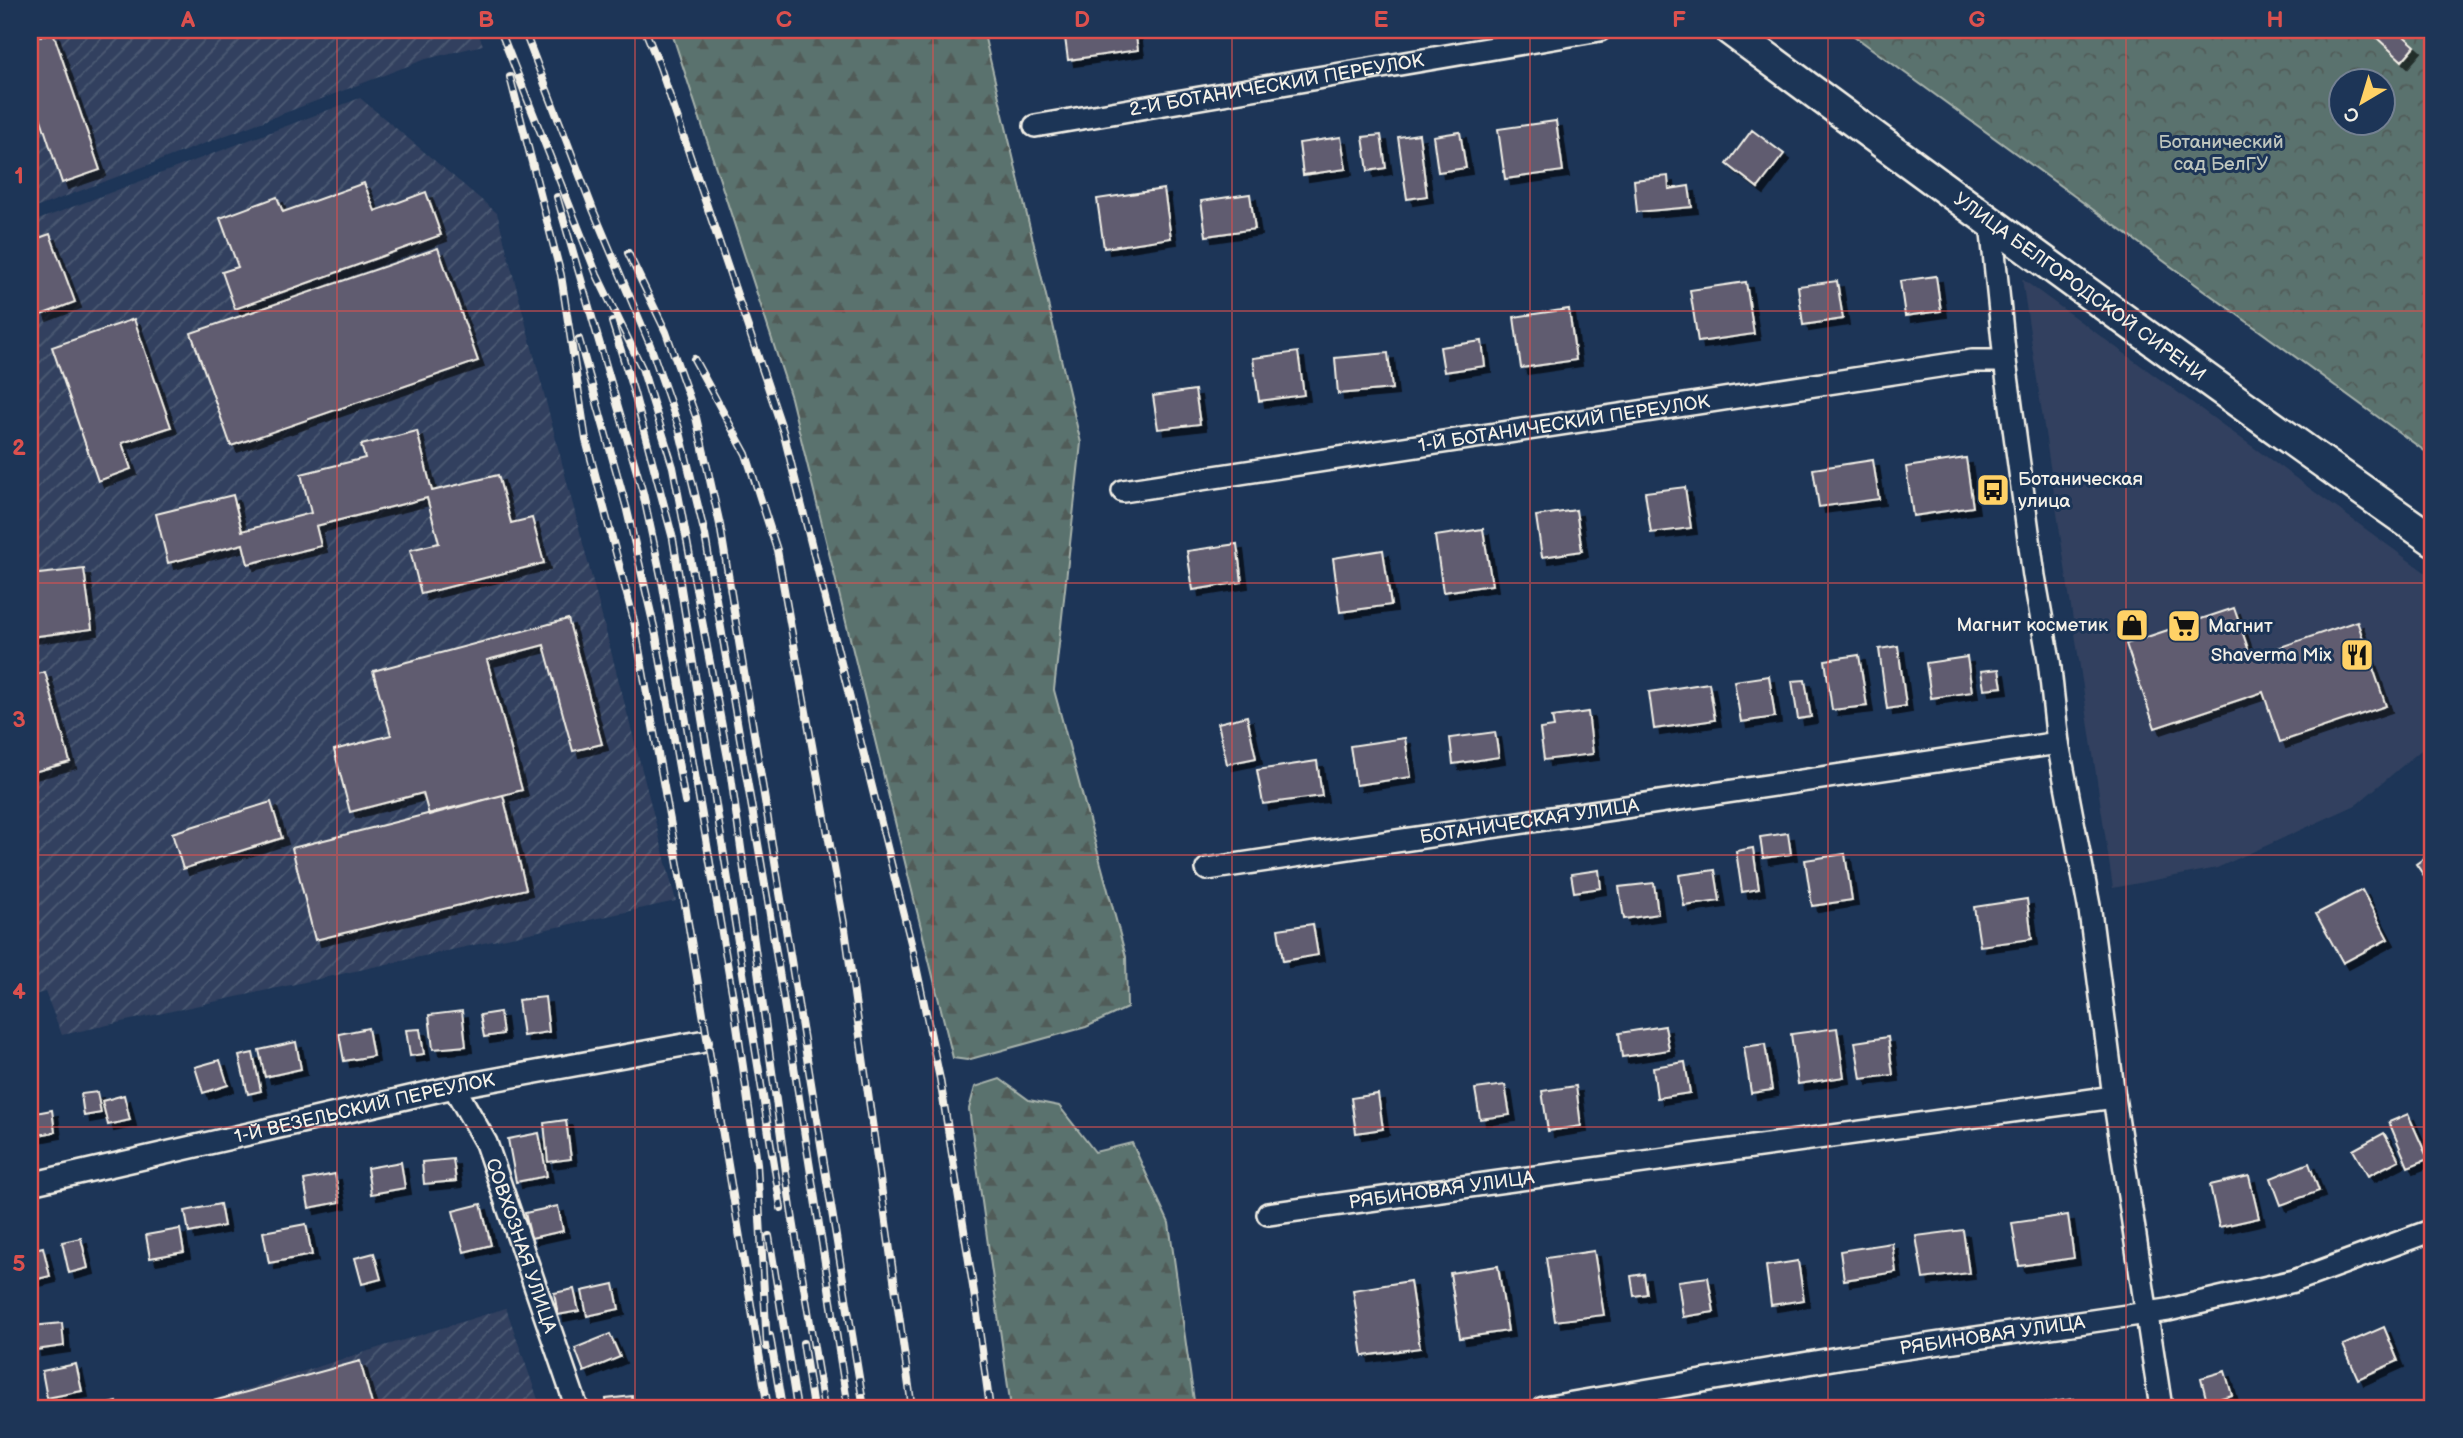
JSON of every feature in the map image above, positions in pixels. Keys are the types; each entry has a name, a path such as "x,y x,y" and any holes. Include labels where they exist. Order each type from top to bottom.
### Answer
{"main road":[{"name":"УЛИЦА БЕЛГОРОДСКОЙ СИРЕНИ","path":"1730,30 1991,223 2433,540"}],"street":[{"name":"2-Й БОТАНИЧЕСКИЙ ПЕРЕУЛОК","path":"1035,126 1600,30"},
{"path":"1991,223 2005,361 2034,576 2049,660 2058,743 2090,911 2113,1097 2161,1408"},
{"name":"1-Й БОТАНИЧЕСКИЙ ПЕРЕУЛОК","path":"1123,491 1972,361 2005,361"},
{"name":"БОТАНИЧЕСКАЯ УЛИЦА","path":"1207,869 2058,743"},
{"name":"1-Й ВЕЗЕЛЬСКИЙ ПЕРЕУЛОК","path":"30,1184 454,1087 700,1042"},
{"name":"СОВХОЗНАЯ УЛИЦА","path":"454,1087 486,1143 577,1408"},
{"name":"РЯБИНОВАЯ УЛИЦА","path":"1268,1214 2113,1097"},
{"name":"РЯБИНОВАЯ УЛИЦА","path":"1543,1408 1844,1357 2148,1313 2294,1281 2433,1230"}],"shaded area":[{"path":"30,30 477,30 483,45 426,59 30,210"},
{"path":"360,98 497,213 676,901 62,1035 45,992 30,996 30,223"},
{"path":"2022,279 2433,578 2433,740 2356,805 2217,868 2113,888"},
{"path":"506,1308 541,1408 186,1408"}],"green space":[{"path":"671,30 983,30 1081,443 1054,690 1126,957 1127,1008 1086,1027 967,1060 953,1058 791,398"},
{"name":"Ботанический сад БелГУ","path":"1846,30 2433,30 2433,457"},
{"path":"1000,1079 1029,1100 1059,1106 1095,1152 1132,1143 1169,1223 1195,1408 1011,1408 969,1109 975,1087"}],"building":[{"path":"1064,30 1135,30 1138,50 1068,60"},
{"path":"2375,30 2397,30 2415,46 2402,61 2377,38"},
{"path":"53,32 100,170 62,183 30,86 30,40"},
{"path":"1556,121 1563,171 1505,179 1498,129"},
{"path":"1752,130 1784,154 1758,188 1727,164"},
{"path":"1460,132 1466,168 1438,172 1433,136"},
{"path":"1419,134 1427,196 1407,199 1398,137"},
{"path":"1381,135 1386,168 1368,171 1363,137"},
{"path":"1341,137 1346,169 1303,175 1299,143"},
{"path":"1668,176 1669,189 1689,186 1692,207 1637,212 1634,180"},
{"path":"364,183 375,211 426,192 441,235 235,309 222,272 238,267 220,218 277,197 283,212"},
{"path":"1164,189 1171,238 1104,248 1097,199"},
{"path":"1250,194 1255,229 1206,236 1201,201"},
{"path":"50,234 75,302 41,315 30,285 30,241"},
{"path":"438,248 478,361 231,446 191,333"},
{"path":"1936,276 1941,311 1905,316 1900,281"},
{"path":"1837,281 1843,319 1803,325 1798,286"},
{"path":"1746,282 1754,334 1698,342 1690,290"},
{"path":"1569,309 1576,360 1521,368 1514,317"},
{"path":"134,319 171,427 122,443 131,469 98,481 52,347"},
{"path":"1482,341 1485,366 1444,372 1440,347"},
{"path":"1298,352 1304,395 1259,401 1253,358"},
{"path":"1388,353 1392,389 1338,394 1335,358"},
{"path":"1195,390 1200,424 1158,429 1153,396"},
{"path":"417,431 432,491 498,475 511,523 532,518 544,563 421,594 410,550 439,543 427,498 316,526 321,546 248,564 243,544 168,563 156,514 233,495 242,531 311,513 301,474 365,458 361,445"},
{"path":"1966,458 1973,507 1913,516 1906,467"},
{"path":"1873,460 1879,499 1819,507 1813,469"},
{"path":"1685,487 1691,528 1651,533 1645,492"},
{"path":"1576,510 1582,551 1542,557 1536,516"},
{"path":"1483,529 1492,585 1443,592 1435,536"},
{"path":"1237,544 1242,582 1193,590 1187,551"},
{"path":"1383,550 1391,605 1340,612 1333,558"},
{"path":"84,569 92,629 30,637 30,575"},
{"path":"2234,608 2251,657 2357,621 2386,706 2280,742 2263,692 2155,728 2126,644"},
{"path":"568,619 602,744 573,751 544,645 487,660 522,790 429,815 423,793 350,812 334,750 391,735 373,671"},
{"path":"1898,646 1906,706 1887,709 1879,649"},
{"path":"1859,655 1867,706 1832,710 1825,660"},
{"path":"1967,657 1972,692 1931,698 1926,663"},
{"path":"1999,669 2002,687 1984,689 1981,671"},
{"path":"45,672 70,762 30,773 30,676"},
{"path":"1769,676 1775,717 1741,722 1734,681"},
{"path":"1805,680 1811,717 1798,719 1792,681"},
{"path":"1709,683 1715,720 1654,729 1649,692"},
{"path":"1588,712 1593,754 1544,760 1540,729 1554,727 1552,717"},
{"path":"1247,716 1256,758 1227,764 1218,723"},
{"path":"1495,732 1499,757 1453,764 1450,738"},
{"path":"1405,738 1411,777 1356,785 1350,746"},
{"path":"1317,761 1322,796 1263,804 1257,770"},
{"path":"503,795 526,889 315,940 292,848"},
{"path":"271,802 282,838 183,869 172,833"},
{"path":"1788,833 1791,854 1763,858 1760,837"},
{"path":"1753,848 1759,889 1742,892 1736,851"},
{"path":"2433,852 2433,889 2416,864"},
{"path":"1845,854 1852,900 1812,906 1805,860"},
{"path":"1599,870 1601,888 1574,892 1571,874"},
{"path":"1715,870 1720,901 1684,906 1679,875"},
{"path":"1654,883 1658,914 1624,919 1619,887"},
{"path":"2362,890 2388,939 2343,963 2316,914"},
{"path":"2027,899 2032,939 1980,946 1974,907"},
{"path":"1313,924 1318,955 1283,961 1278,929"},
{"path":"545,997 549,1032 523,1036 518,1000"},
{"path":"462,1011 466,1046 433,1049 429,1015"},
{"path":"500,1012 503,1034 484,1037 480,1015"},
{"path":"1665,1026 1669,1050 1622,1057 1619,1033"},
{"path":"368,1028 373,1056 344,1061 339,1034"},
{"path":"1837,1028 1844,1077 1798,1084 1791,1034"},
{"path":"420,1029 424,1054 410,1056 406,1030"},
{"path":"1888,1037 1893,1075 1861,1079 1855,1042"},
{"path":"296,1042 301,1069 265,1077 259,1050"},
{"path":"1765,1044 1772,1090 1751,1093 1744,1047"},
{"path":"253,1053 261,1091 248,1094 239,1056"},
{"path":"220,1060 228,1085 203,1093 195,1067"},
{"path":"1685,1062 1690,1093 1657,1098 1653,1067"},
{"path":"1505,1085 1510,1115 1480,1119 1475,1089"},
{"path":"1576,1086 1581,1126 1548,1131 1542,1091"},
{"path":"97,1092 101,1113 84,1116 81,1094"},
{"path":"1378,1094 1383,1129 1356,1133 1351,1098"},
{"path":"124,1095 130,1120 108,1125 102,1101"},
{"path":"52,1110 55,1132 33,1136 30,1114"},
{"path":"2408,1114 2428,1159 2408,1167 2389,1122"},
{"path":"566,1120 571,1159 548,1162 544,1123"},
{"path":"539,1133 547,1176 516,1182 508,1139"},
{"path":"2384,1133 2399,1160 2368,1176 2353,1150"},
{"path":"453,1159 456,1181 424,1184 422,1162"},
{"path":"401,1162 405,1188 371,1194 367,1168"},
{"path":"2309,1163 2319,1191 2281,1205 2271,1178"},
{"path":"335,1174 340,1202 309,1208 304,1180"},
{"path":"2249,1176 2259,1218 2219,1227 2210,1185"},
{"path":"220,1204 224,1226 189,1233 185,1211"},
{"path":"481,1204 491,1245 464,1252 453,1211"},
{"path":"558,1206 563,1231 531,1238 525,1213"},
{"path":"2068,1215 2074,1258 2019,1266 2012,1223"},
{"path":"306,1224 312,1255 269,1263 263,1232"},
{"path":"180,1229 184,1252 150,1258 146,1235"},
{"path":"1963,1230 1969,1273 1923,1279 1916,1236"},
{"path":"81,1238 88,1268 69,1273 62,1242"},
{"path":"1892,1243 1896,1272 1844,1280 1840,1251"},
{"path":"43,1247 50,1276 30,1281 30,1250"},
{"path":"1594,1251 1604,1315 1555,1321 1546,1258"},
{"path":"374,1253 381,1279 362,1284 355,1258"},
{"path":"1798,1261 1804,1300 1771,1305 1766,1266"},
{"path":"1498,1266 1508,1331 1460,1338 1450,1273"},
{"path":"1644,1274 1647,1294 1634,1296 1631,1276"},
{"path":"1708,1277 1714,1312 1683,1317 1678,1281"},
{"path":"1410,1281 1420,1348 1363,1356 1353,1290"},
{"path":"614,1284 619,1309 587,1316 582,1291"},
{"path":"574,1289 579,1311 558,1315 554,1293"},
{"path":"2433,1305 2433,1332 2423,1310"},
{"path":"62,1323 64,1346 35,1350 32,1326"},
{"path":"2384,1327 2398,1361 2358,1379 2343,1345"},
{"path":"610,1334 620,1357 584,1372 575,1348"},
{"path":"360,1361 373,1408 195,1406"},
{"path":"76,1364 82,1391 47,1398 42,1371"},
{"path":"2225,1371 2232,1395 2207,1402 2201,1378"},
{"path":"632,1396 633,1408 607,1408 606,1399"},
{"path":"2074,1399 2075,1408 2045,1408 2045,1403"},
{"path":"117,1402 119,1408 95,1408"}],"railway":[{"path":"500,30 597,275 642,368 673,467 730,769 791,1208 824,1408"},
{"path":"524,30 594,212 650,345 679,428 705,535 768,902 848,1408"},
{"path":"645,30 660,67 783,431 912,947 940,1079 990,1408"},
{"path":"510,77 561,275 586,440 634,621 684,898 768,1408"},
{"path":"557,197 643,493 663,586 733,998 757,1163 767,1347"},
{"path":"628,253 666,332 696,417 720,525 864,1408"},
{"path":"612,322 673,539 781,1208"},
{"path":"579,339 626,506 656,635 685,802"},
{"path":"694,359 746,454 777,550 845,929 912,1408"},
{"path":"769,1236 797,1408"},
{"path":"770,1336 782,1408"},
{"path":"803,1343 813,1408"}],"place":[{"name":"Ботаническая улица","path":"1993,490"},
{"name":"Магнит косметик","path":"2132,625"},
{"name":"Магнит","path":"2184,626"},
{"name":"Shaverma Mix","path":"2357,655"}]}
